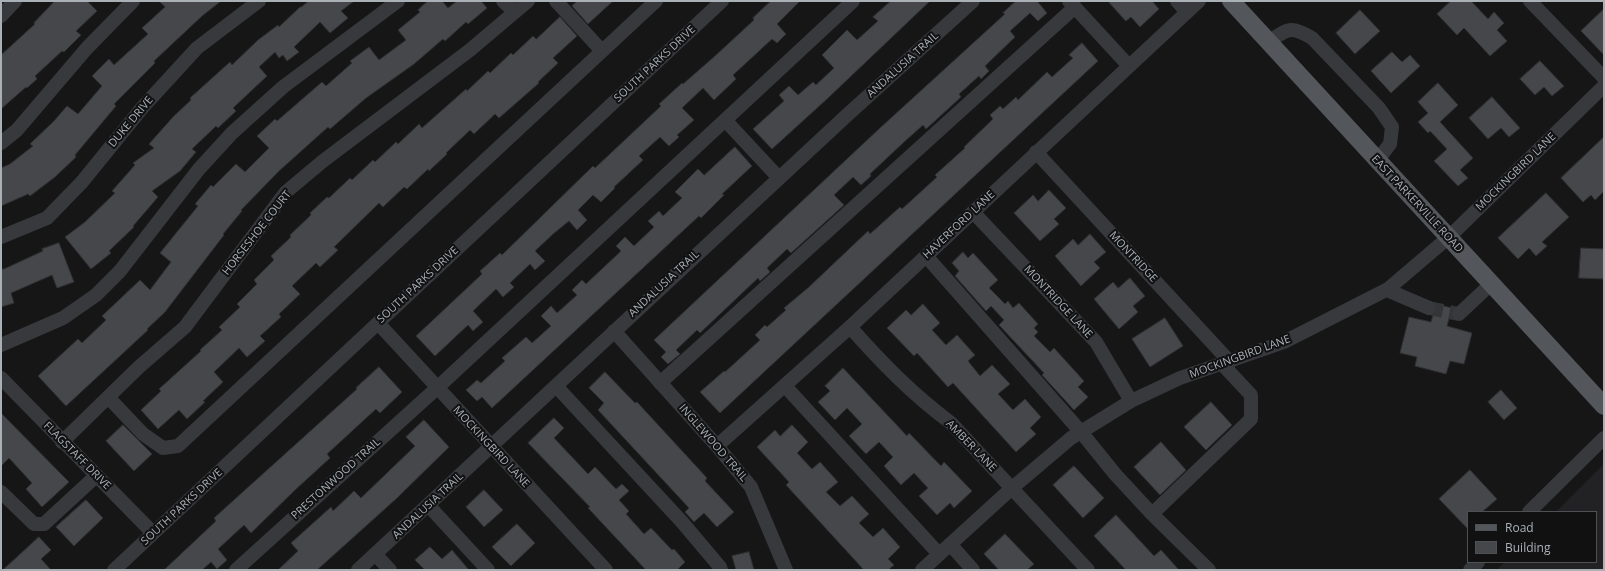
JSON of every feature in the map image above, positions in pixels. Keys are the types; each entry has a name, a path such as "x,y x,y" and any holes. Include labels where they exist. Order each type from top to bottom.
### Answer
{"main road":[{"name":"EAST PARKERVILLE ROAD","path":"1231,1 1604,406"}],"street":[{"path":"1,16 15,1"},
{"path":"1,143 17,130 87,48 133,1"},
{"name":"DUKE DRIVE","path":"1,237 46,218 82,182 142,108 197,48 259,1"},
{"path":"1,345 63,318 96,295 120,271 199,169 232,133 283,87 398,1"},
{"path":"503,1 515,12"},
{"name":"HORSESHOE COURT","path":"62,442 139,367 185,327 286,192 323,161 470,50 528,1"},
{"path":"556,1 602,51"},
{"path":"108,397 143,434 163,448 178,446 656,1"},
{"name":"SOUTH PARKS DRIVE","path":"114,570 722,1"},
{"name":"PRESTONWOOD TRAIL","path":"236,570 437,388 853,1"},
{"name":"ANDALUSIA TRAIL","path":"358,570 779,178 973,1"},
{"path":"1178,1 1187,12"},
{"name":"HAVERFORD LANE","path":"718,446 850,327 1199,1"},
{"path":"1530,1 1604,78"},
{"path":"660,383 1072,4 1129,66"},
{"path":"1268,42 1286,30 1299,30 1312,38 1379,108 1392,127 1390,144 1377,161"},
{"name":"MOCKINGBIRD LANE","path":"922,570 1012,488 1071,438 1131,401 1180,378 1284,342 1387,290 1449,237 1604,86"},
{"path":"725,120 779,178"},
{"name":"MONTRIDGE","path":"1036,152 1226,363 1251,395 1252,419 1152,514"},
{"name":"MONTRIDGE LANE","path":"973,212 1096,342 1131,401"},
{"path":"926,256 1081,432 1115,474 1152,514 1209,570"},
{"path":"1459,314 1492,284"},
{"path":"1387,290 1429,308"},
{"name":"MOCKINGBIRD LANE","path":"378,324 606,570"},
{"name":"AMBER LANE","path":"850,327 894,375 925,404 951,423 1088,570"},
{"name":"INGLEWOOD TRAIL","path":"614,331 718,446 751,487 786,570"},
{"name":"FLAGSTAFF DRIVE","path":"1,378 153,534"},
{"path":"556,386 682,522 721,570"},
{"path":"785,386 939,554"},
{"path":"1530,511 1604,438"},
{"path":"1,492 34,524 44,524 96,476"},
{"path":"428,505 488,570"},
{"path":"950,544 973,570"},
{"path":"375,554 390,570"}],"shaded area":[{"path":"1604,464 1604,570 1497,570 1504,563 1597,563 1597,511 1557,511"}],"building":[{"path":"55,1 87,1 97,11 76,31 81,35 64,52 62,51 35,76 37,79 1,109 1,55 35,24 34,23"},
{"path":"159,1 221,1 202,16 154,61 155,63 114,104 116,106 75,155 76,157 55,177 30,196 28,194 1,206 1,168 10,164 33,146 30,144 67,106 78,114 102,86 92,76 109,59 114,65 148,34 142,28 165,7"},
{"path":"309,1 354,1 341,11 348,18 330,33 320,22 294,47 299,52 287,61 283,55 279,58 275,52 259,67 267,76 233,108 236,111 218,128 216,126 192,149 196,152 180,171 152,191 158,197 133,226 134,227 109,251 111,253 91,269 65,237 85,222 115,193 112,191 135,165 133,163 154,148 149,144 173,117 191,100 190,98 230,62 232,65 258,40 278,25 279,27 300,7"},
{"path":"428,1 442,1 448,8 457,1 481,1 487,8 468,24 466,22 445,41 443,39 414,64 366,98 330,129 328,127 279,171 241,210 242,211 165,312 147,329 148,330 66,406 38,376 78,339 82,343 106,320 102,316 140,280 150,290 171,262 160,253 198,206 195,204 211,185 213,187 236,164 245,172 269,148 257,136 275,119 277,121 322,82 326,86 352,63 350,61 369,47 379,60 406,40 398,30 420,12 418,10"},
{"path":"577,1 613,1 588,24 572,6"},
{"path":"771,1 800,1 777,24 786,34 777,43 772,39 733,75 736,79 714,100 703,88 682,108 694,120 677,135 679,137 669,146 660,137 639,156 643,160 614,187 615,188 601,202 593,195 578,210 587,220 577,230 569,221 553,234 535,251 545,261 535,270 530,264 510,283 514,287 503,297 496,289 473,311 483,322 473,331 468,325 435,356 416,336 482,274 480,271 500,253 502,255 593,166 595,168 661,106 659,104 715,56 754,20 753,18"},
{"path":"891,1 930,1 772,149 753,129 784,101 779,95 789,86 798,95 813,82 816,85 834,68 822,55 847,30 857,40 878,21 873,17"},
{"path":"1016,1 1037,1 1047,13 1038,21 1030,13 1010,31 1015,37 985,66 989,71 981,79 979,76 959,94 961,97 926,129 923,125 870,174 871,176 861,185 853,177 834,195 844,205 791,253 787,249 767,268 770,272 760,281 758,278 700,333 697,330 676,350 680,354 668,364 661,357 666,352 654,340 880,128 1005,14 1003,13"},
{"path":"1108,1 1152,1 1159,9 1140,27 1131,17 1126,21"},
{"path":"1451,1 1471,1 1488,19 1494,12 1504,23 1497,30 1507,41 1490,56 1464,28 1457,35 1437,14"},
{"path":"1604,9 1604,55 1581,31"},
{"path":"1360,10 1380,31 1355,54 1336,33"},
{"path":"560,17 577,36 553,58 558,63 538,82 539,83 499,118 495,114 474,134 470,130 429,171 428,169 407,189 404,187 383,207 379,203 334,247 338,250 320,267 316,263 292,286 300,294 279,314 281,317 260,336 265,341 247,357 239,348 214,372 223,382 203,401 205,402 187,419 179,410 158,429 141,410 161,391 159,389 222,330 219,327 240,307 237,304 257,284 254,280 274,260 271,256 311,215 310,213 327,197 329,198 350,178 352,180 373,160 375,162 396,142 398,144 419,124 422,128 466,89 467,91 488,71 490,73 511,53 513,55 533,36 536,39"},
{"path":"1082,43 1098,61 720,413 700,392 724,371 725,372 760,340 755,335 765,325 767,327 786,310 784,308 809,287 868,231 870,234 900,207 902,209 937,177 935,175 965,148 964,147 993,119 990,115 1000,106 1003,109 1016,97 1018,100 1047,72 1052,77 1073,58 1069,55"},
{"path":"1392,52 1402,62 1410,55 1420,66 1391,93 1371,71"},
{"path":"1540,61 1564,86 1552,96 1544,87 1535,95 1520,79"},
{"path":"1438,83 1458,105 1440,122 1473,158 1460,170 1468,178 1458,186 1434,161 1447,149 1430,131 1428,133 1418,122 1428,113 1418,102"},
{"path":"1492,97 1520,128 1509,137 1501,128 1488,139 1469,118"},
{"path":"1604,137 1604,191 1595,200 1591,195 1583,202 1561,178"},
{"path":"735,147 752,166 722,194 724,195 701,218 699,216 492,408 482,397 477,401 466,390 477,380 481,383 505,361 502,358 526,337 532,343 551,326 541,316 551,306 557,313 577,295 572,290 582,280 586,284 621,251 616,246 625,237 634,246 654,227 648,221 659,211 663,216 682,198 675,192 698,169 704,175"},
{"path":"1049,190 1066,208 1054,219 1059,224 1040,241 1014,213 1033,195 1038,201"},
{"path":"1546,193 1569,217 1542,242 1547,246 1536,256 1529,248 1518,259 1498,238"},
{"path":"1090,234 1106,252 1094,262 1100,268 1081,286 1055,256 1073,239 1078,245"},
{"path":"59,243 74,282 57,288 52,275 11,293 14,303 1,307 1,269 43,251 42,249"},
{"path":"1581,248 1604,249 1604,279 1579,278"},
{"path":"963,252 968,258 973,253 998,280 989,288 1005,304 1008,301 1013,308 1019,303 1038,324 1034,328 1038,332 1034,336 1050,352 1054,348 1084,381 1078,387 1088,397 1074,410 1042,375 1044,373 999,325 1004,320 991,306 986,311 955,276 959,271 952,263"},
{"path":"1130,278 1145,296 1133,306 1138,312 1119,329 1094,299 1113,282 1118,288"},
{"path":"923,304 940,323 932,330 946,345 957,335 975,355 968,361 980,376 992,365 1010,384 998,394 1013,410 1025,399 1041,417 1030,428 1036,434 1016,452 953,383 948,387 917,353 914,356 887,328 906,310 911,315"},
{"path":"1436,304 1452,308 1447,326 1472,333 1464,364 1450,361 1446,374 1415,366 1417,357 1400,353 1409,317 1431,322 1433,315 1437,311"},
{"path":"1165,318 1183,346 1150,367 1132,339"},
{"path":"379,367 402,392 380,413 376,409 327,454 330,458 251,533 244,525 218,549 227,560 217,569 211,562 202,570 164,570 216,521 214,518 357,389 356,388"},
{"path":"843,368 907,436 909,433 941,466 944,462 972,491 954,508 950,503 937,515 919,496 928,488 914,473 901,485 884,466 893,457 879,442 866,454 849,436 862,424 847,408 835,420 818,402 830,391 825,386"},
{"path":"605,372 635,403 637,402 707,478 705,481 734,512 717,527 704,513 694,522 685,512 689,508 598,410 604,403 589,388"},
{"path":"1501,390 1517,408 1504,420 1488,402"},
{"path":"1211,402 1232,425 1206,450 1184,427"},
{"path":"1,413 69,482 42,507 26,489 32,483 9,458 1,466"},
{"path":"554,418 564,428 554,438 588,474 595,467 616,489 622,484 629,491 619,500 629,511 626,514 644,534 651,528 672,550 674,549 685,562 677,570 646,570 588,508 590,507 528,443"},
{"path":"424,420 449,447 397,498 317,570 278,570 298,551 291,543 331,507 333,511 354,491 361,498 415,446 406,437"},
{"path":"123,425 152,454 134,471 106,441"},
{"path":"792,425 808,442 797,453 812,469 820,462 838,482 826,492 840,506 852,496 869,514 859,523 873,537 883,528 900,547 888,559 894,565 888,570 864,570 786,485 789,482 757,447 775,430 780,436"},
{"path":"1161,442 1186,470 1160,495 1134,467"},
{"path":"1074,466 1104,498 1083,518 1053,485"},
{"path":"1470,470 1497,499 1483,511 1467,511 1467,528 1439,499"},
{"path":"484,490 503,510 484,527 466,507"},
{"path":"86,500 103,518 74,546 56,527"},
{"path":"1116,515 1154,556 1161,550 1179,570 1126,570 1094,536"},
{"path":"517,524 535,543 511,566 492,547"},
{"path":"1005,534 1034,564 1027,570 999,570 984,554"},
{"path":"39,537 51,550 41,559 51,570 3,570"},
{"path":"430,547 442,559 452,550 469,570 425,570 415,560"},
{"path":"749,552 754,570 736,570 732,556"}],"tunnel":[{"path":"1429,308 1459,314"}]}
